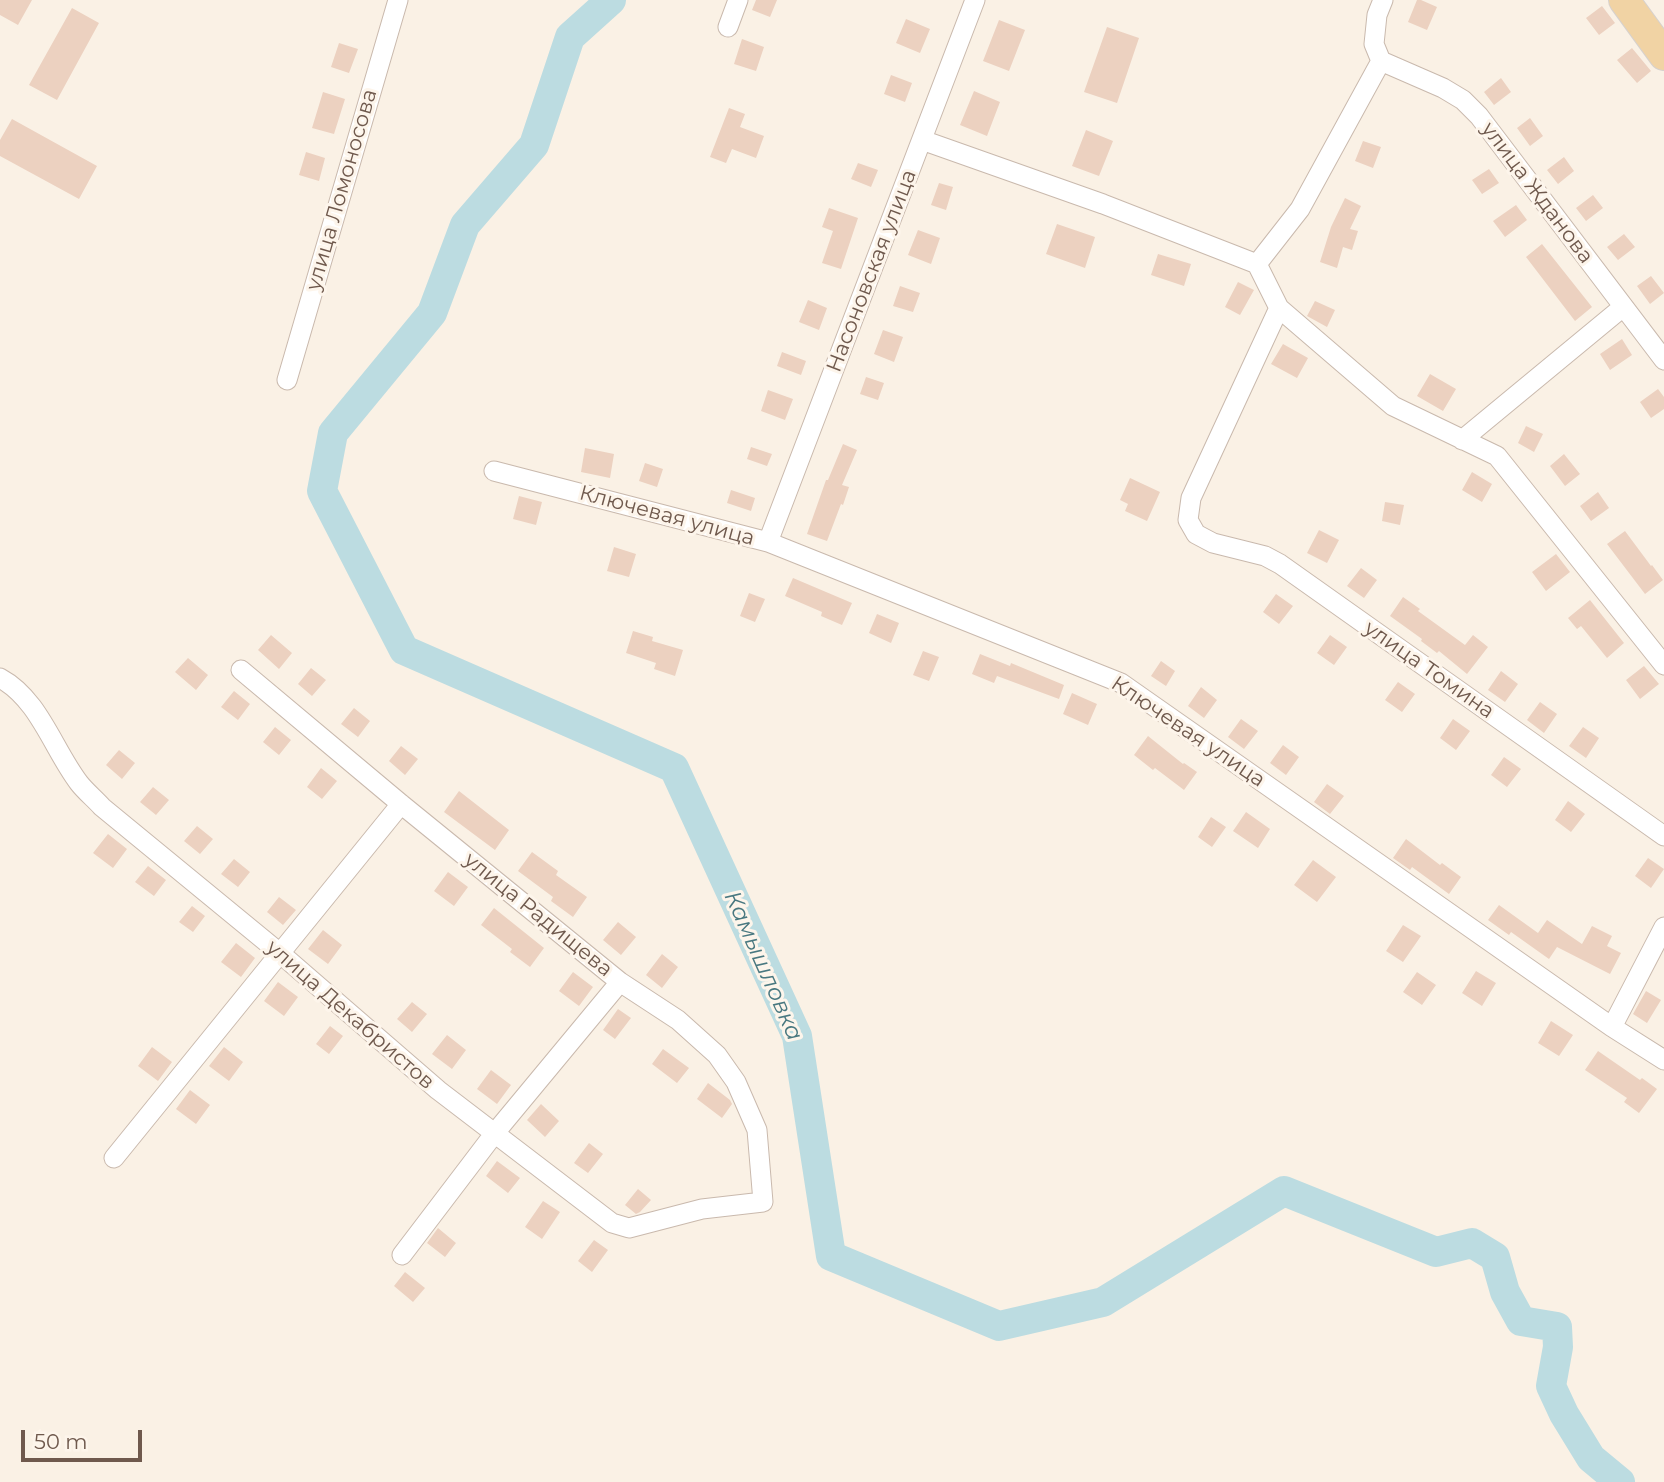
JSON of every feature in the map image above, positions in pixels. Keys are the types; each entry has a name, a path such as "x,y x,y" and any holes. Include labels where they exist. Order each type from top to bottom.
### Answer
{"main road":[{"path":"1624,0 1664,54"}],"street":[{"name":"улица Ломоносова","path":"287,380 398,0"},
{"path":"728,27 738,0"},
{"name":"Насоновская улица","path":"768,542 975,0"},
{"path":"1257,264 1300,209 1381,61 1374,44 1377,15 1383,0"},
{"name":"улица Жданова","path":"1381,61 1443,88 1463,100 1479,116 1664,360"},
{"path":"922,140 1103,204 1257,264 1279,308 1393,406 1497,456 1664,665"},
{"path":"1462,440 1623,307"},
{"name":"улица Томина","path":"1279,308 1191,498 1188,520 1196,534 1213,543 1265,556 1280,564 1664,836"},
{"name":"Ключевая улица","path":"494,471 768,542 1121,683 1612,1027 1664,1060"},
{"name":"улица Радищева","path":"242,670 401,804 620,982 678,1020 717,1055 736,1082 757,1130 763,1202"},
{"name":"улица Декабристов","path":"0,678 19,692 79,783 102,807 281,954 438,1090 612,1223 629,1228 702,1209 763,1202"},
{"path":"114,1158 401,804"},
{"path":"1612,1027 1664,927"},
{"path":"402,1255 494,1134 620,982"}],"building":[{"path":"0,0 32,0 18,25 0,15"},
{"path":"756,0 777,0 770,17 752,10"},
{"path":"1417,0 1437,7 1427,30 1408,22"},
{"path":"1602,6 1615,23 1599,35 1586,18"},
{"path":"72,8 99,23 57,100 29,85"},
{"path":"906,19 930,29 920,53 896,43"},
{"path":"999,20 1025,30 1009,71 983,61"},
{"path":"1107,27 1139,38 1117,103 1084,92"},
{"path":"742,39 764,47 756,71 734,64"},
{"path":"339,43 358,49 349,73 331,67"},
{"path":"1632,48 1651,71 1637,83 1617,60"},
{"path":"891,75 912,83 905,102 884,94"},
{"path":"1501,78 1511,92 1494,105 1484,92"},
{"path":"974,91 1000,102 987,136 960,125"},
{"path":"323,92 345,99 334,134 312,128"},
{"path":"729,108 745,114 740,127 764,136 756,158 732,149 726,163 710,157"},
{"path":"1530,118 1543,136 1530,146 1517,128"},
{"path":"12,119 97,166 79,199 0,156 0,140"},
{"path":"1086,130 1113,141 1099,176 1072,166"},
{"path":"1363,141 1381,147 1373,168 1355,161"},
{"path":"306,152 325,158 319,181 299,175"},
{"path":"1564,157 1574,171 1558,184 1547,170"},
{"path":"858,163 878,170 871,187 851,179"},
{"path":"1489,169 1499,183 1482,194 1472,180"},
{"path":"939,183 953,187 946,210 931,205"},
{"path":"1593,195 1603,208 1586,221 1576,208"},
{"path":"1345,198 1361,206 1350,229 1358,231 1352,250 1343,247 1337,268 1320,262 1331,227"},
{"path":"1516,205 1527,220 1505,237 1493,221"},
{"path":"829,208 858,218 841,269 822,263 833,231 822,227"},
{"path":"1057,224 1095,237 1085,268 1046,254"},
{"path":"918,230 940,238 931,264 908,255"},
{"path":"1624,234 1635,247 1618,260 1607,247"},
{"path":"1542,244 1592,307 1575,321 1526,257"},
{"path":"1158,254 1191,264 1184,286 1151,275"},
{"path":"1651,276 1664,293 1650,304 1637,286"},
{"path":"1238,282 1254,290 1240,315 1225,307"},
{"path":"900,286 920,293 913,312 893,306"},
{"path":"808,300 827,308 819,330 799,322"},
{"path":"1315,301 1335,310 1327,327 1307,316"},
{"path":"883,330 903,337 894,362 874,354"},
{"path":"1622,339 1632,355 1610,370 1600,354"},
{"path":"1283,344 1308,358 1297,378 1271,364"},
{"path":"782,352 806,361 801,375 777,366"},
{"path":"1430,374 1456,389 1443,411 1417,396"},
{"path":"866,377 884,383 878,400 860,394"},
{"path":"1658,389 1664,397 1664,409 1651,418 1640,402"},
{"path":"768,390 793,399 785,420 761,411"},
{"path":"1526,426 1543,434 1534,452 1518,443"},
{"path":"843,444 857,450 842,485 849,487 827,541 807,534 826,480"},
{"path":"751,447 772,454 767,466 747,459"},
{"path":"585,448 614,454 610,478 581,472"},
{"path":"1564,454 1580,474 1565,486 1550,466"},
{"path":"645,463 663,469 657,487 639,481"},
{"path":"1472,472 1492,484 1482,502 1462,490"},
{"path":"1130,478 1160,492 1147,521 1125,511 1128,504 1120,500"},
{"path":"731,490 755,498 751,511 727,503"},
{"path":"1598,492 1609,508 1591,521 1580,506"},
{"path":"519,496 542,502 536,525 513,519"},
{"path":"1385,502 1404,505 1400,525 1382,521"},
{"path":"1319,530 1339,540 1327,563 1307,553"},
{"path":"1625,531 1663,580 1645,594 1607,544"},
{"path":"614,547 636,554 629,577 607,571"},
{"path":"1556,554 1570,572 1546,591 1532,572"},
{"path":"1361,568 1377,580 1364,598 1347,586"},
{"path":"793,578 852,603 842,625 821,616 822,612 785,596"},
{"path":"749,593 765,599 755,622 740,616"},
{"path":"1276,594 1293,606 1279,624 1263,612"},
{"path":"1403,597 1465,645 1473,635 1488,647 1467,674 1390,616"},
{"path":"1590,600 1624,643 1607,658 1581,626 1577,629 1568,618"},
{"path":"877,614 899,623 891,643 869,633"},
{"path":"633,631 653,637 652,641 683,650 675,676 654,669 656,663 626,653"},
{"path":"271,635 292,653 279,669 258,650"},
{"path":"1330,635 1347,647 1334,665 1317,653"},
{"path":"923,651 939,657 929,681 913,675"},
{"path":"980,654 1010,666 1011,663 1064,685 1059,699 997,676 994,683 972,674"},
{"path":"188,658 208,675 196,690 175,672"},
{"path":"1161,661 1175,671 1166,686 1151,676"},
{"path":"1644,666 1659,684 1640,699 1626,680"},
{"path":"311,668 326,680 312,696 298,684"},
{"path":"1501,671 1518,684 1505,702 1488,690"},
{"path":"1398,682 1415,694 1402,712 1385,700"},
{"path":"1201,687 1217,700 1204,718 1188,706"},
{"path":"234,691 250,704 238,720 221,707"},
{"path":"1072,693 1097,704 1088,725 1063,714"},
{"path":"1540,702 1557,714 1544,733 1527,720"},
{"path":"354,708 370,721 358,737 341,724"},
{"path":"1241,719 1258,731 1244,749 1228,737"},
{"path":"1453,719 1470,731 1456,750 1440,738"},
{"path":"275,727 291,740 279,755 263,742"},
{"path":"1583,727 1599,738 1586,758 1569,746"},
{"path":"1148,736 1197,772 1184,790 1134,755"},
{"path":"1283,745 1299,757 1286,775 1270,763"},
{"path":"401,746 418,759 405,775 389,761"},
{"path":"119,750 135,763 122,779 106,765"},
{"path":"1504,757 1521,769 1507,787 1491,775"},
{"path":"321,768 337,781 322,799 307,787"},
{"path":"1327,784 1344,796 1330,814 1314,802"},
{"path":"153,787 169,800 156,815 140,802"},
{"path":"459,791 509,830 495,850 444,812"},
{"path":"1568,801 1585,814 1571,832 1555,820"},
{"path":"1246,812 1270,829 1258,848 1233,831"},
{"path":"1211,817 1226,827 1212,847 1198,837"},
{"path":"197,826 213,839 200,854 184,841"},
{"path":"108,834 127,849 113,868 93,853"},
{"path":"1406,839 1461,877 1449,894 1412,867 1410,870 1393,858"},
{"path":"532,852 558,871 556,875 587,897 573,917 551,901 553,897 518,871"},
{"path":"1648,858 1664,869 1651,888 1635,876"},
{"path":"234,859 250,872 238,887 221,874"},
{"path":"1313,860 1336,877 1317,902 1294,885"},
{"path":"148,866 166,880 154,896 135,882"},
{"path":"448,872 468,887 454,906 434,891"},
{"path":"279,897 296,910 283,925 267,912"},
{"path":"1499,905 1538,933 1547,920 1582,944 1592,926 1612,936 1607,946 1621,953 1610,974 1557,947 1549,959 1511,932 1509,935 1488,920"},
{"path":"192,906 205,916 193,932 179,922"},
{"path":"494,908 544,948 530,967 481,925"},
{"path":"618,922 636,937 621,955 603,940"},
{"path":"1403,925 1421,936 1403,962 1386,951"},
{"path":"323,930 342,945 328,964 308,949"},
{"path":"236,943 255,958 241,977 221,962"},
{"path":"662,954 678,967 662,988 646,975"},
{"path":"1476,971 1496,983 1482,1006 1462,993"},
{"path":"573,972 593,987 579,1006 559,991"},
{"path":"1417,972 1436,985 1422,1005 1403,992"},
{"path":"278,982 298,997 284,1016 264,1001"},
{"path":"1646,991 1661,1000 1647,1023 1633,1014"},
{"path":"412,1002 427,1014 412,1032 397,1019"},
{"path":"618,1009 631,1018 615,1039 603,1030"},
{"path":"1551,1021 1573,1035 1559,1056 1538,1043"},
{"path":"330,1026 343,1036 329,1054 316,1044"},
{"path":"447,1035 466,1050 452,1069 432,1054"},
{"path":"152,1047 172,1062 158,1081 138,1066"},
{"path":"224,1047 243,1062 229,1081 209,1066"},
{"path":"663,1049 689,1068 677,1083 652,1064"},
{"path":"1598,1051 1657,1089 1639,1113 1624,1102 1627,1098 1585,1070"},
{"path":"491,1070 511,1085 497,1104 477,1089"},
{"path":"708,1083 732,1104 722,1118 697,1099"},
{"path":"190,1090 210,1105 196,1124 176,1109"},
{"path":"541,1104 559,1121 545,1137 527,1120"},
{"path":"589,1143 603,1154 588,1173 574,1163"},
{"path":"497,1161 520,1178 508,1193 486,1176"},
{"path":"638,1189 651,1200 636,1214 625,1205"},
{"path":"543,1201 560,1212 542,1239 525,1227"},
{"path":"438,1228 456,1243 445,1257 427,1243"},
{"path":"594,1240 608,1250 592,1272 578,1261"},
{"path":"405,1272 425,1288 413,1302 394,1286"}],"waterway":[{"name":"Камышловка","path":"611,0 570,37 534,145 465,225 432,313 333,433 322,491 404,650 674,768 797,1036 831,1256 999,1326 1103,1302 1284,1191 1436,1252 1472,1243 1495,1257 1505,1292 1521,1321 1557,1327 1558,1347 1551,1386 1564,1414 1591,1458 1620,1482"}]}
